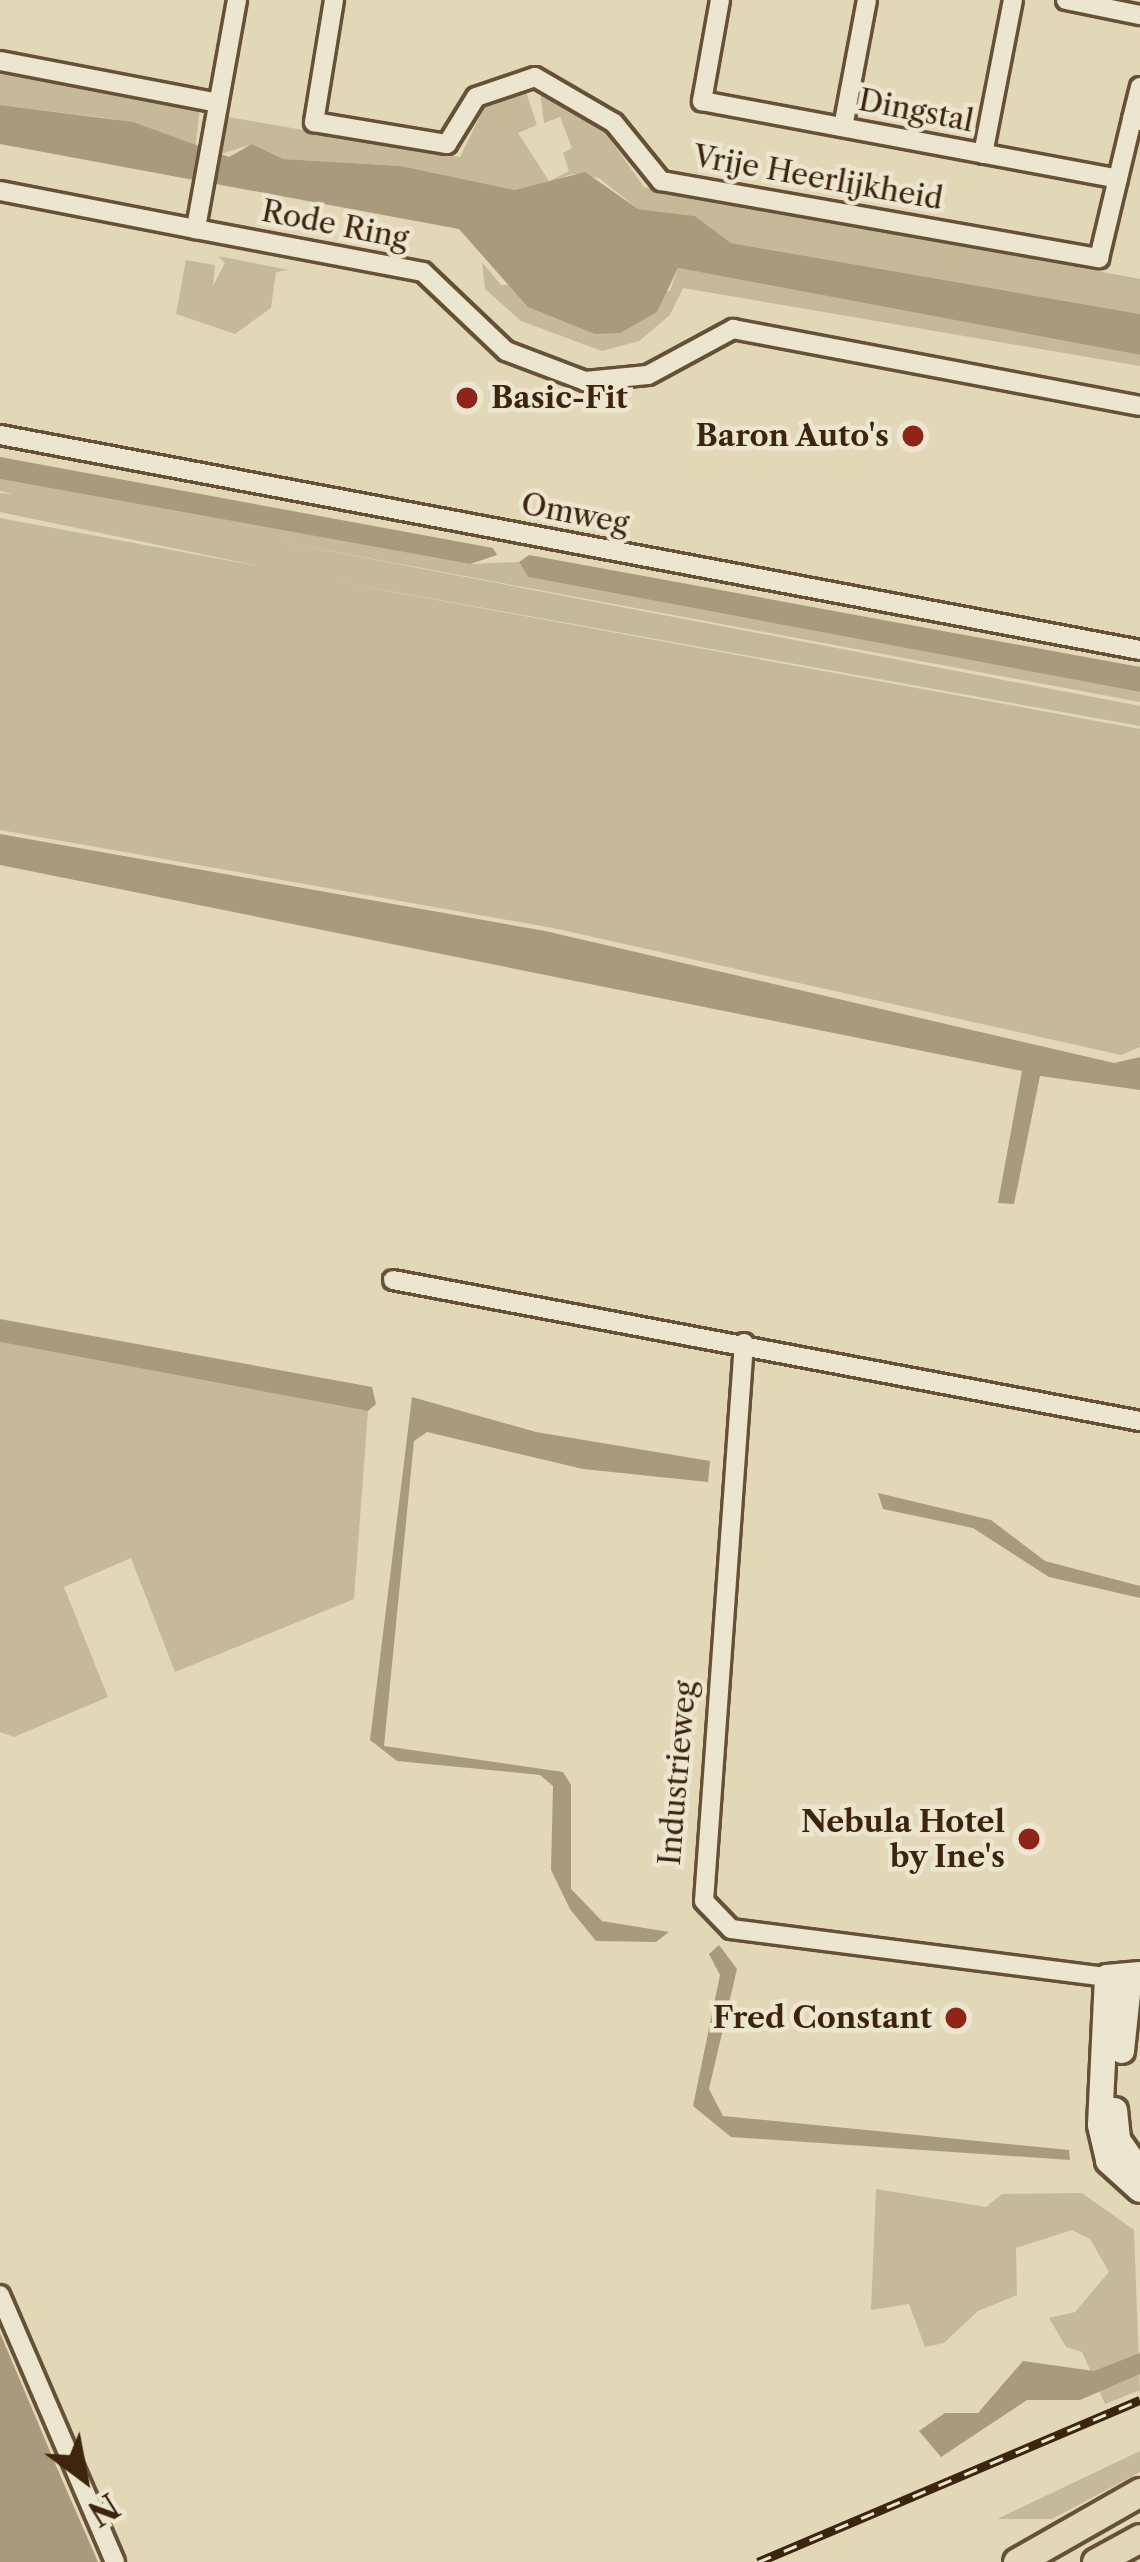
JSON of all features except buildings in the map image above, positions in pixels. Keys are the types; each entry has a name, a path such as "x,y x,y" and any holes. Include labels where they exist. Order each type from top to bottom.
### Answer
{"main road":[{"path":"1017,2562 1140,2492"},
{"path":"1096,2562 1140,2538"}],"street":[{"path":"0,191 196,229 236,0"},
{"name":"Vrije Heerlijkheid","path":"334,0 314,122 447,145 476,97 535,76 614,123 661,182 1099,258 1118,179"},
{"name":"Dingstal","path":"720,0 702,101 1118,179"},
{"path":"843,127 867,0"},
{"path":"983,154 1013,0"},
{"path":"1066,0 1140,15"},
{"path":"0,61 218,103"},
{"path":"1118,179 1136,120 1140,87"},
{"name":"Rode Ring","path":"196,229 423,272 506,351 585,381 637,379 733,329 1140,406"},
{"name":"Omweg","path":"0,435 1140,650"},
{"path":"393,1280 744,1342 1140,1420"},
{"name":"Industrieweg","path":"744,1342 699,1881 714,1916 755,1933 1126,1976"},
{"path":"1126,1976 1115,2132 1140,2172"},
{"path":"1126,1976 1102,2146 1140,2190"},
{"path":"0,2295 115,2562"}],"shaded area":[{"path":"0,74 200,108 195,151 114,119 0,105"},
{"path":"525,89 537,125 518,133 549,181 569,171 563,153 572,148 560,117 544,123 540,91 595,118 644,187 1140,279 1140,314 731,243 695,216 638,209 599,178 572,174 547,183 515,190 401,166 282,159 253,144 221,154 228,117 460,157 487,102"},
{"path":"0,105 133,122 229,157 252,144 283,159 401,166 515,190 585,172 638,209 695,216 731,243 1140,314 1140,355 678,268 657,312 620,333 595,334 528,307 459,229 0,144"},
{"path":"218,256 289,270 276,272 271,308 235,334 176,314 186,260 215,265 213,286 225,263"},
{"path":"482,262 501,285 670,291 678,268 1140,355 1140,366 683,288 670,315 639,341 602,351 521,321 485,289"},
{"path":"0,457 493,548 497,555 470,564 0,479"},
{"path":"0,479 470,564 519,562 528,577 1140,692 1140,702 266,539 1140,706 1140,726 328,580 1140,729 1140,1047 1121,1055 553,928 0,830 0,518 258,566 0,512 0,493 13,494 0,491"},
{"path":"529,555 1140,667 1140,692 528,577 519,562"},
{"path":"0,834 545,931 1114,1063 1140,1057 1140,1090 1040,1076 1014,1204 998,1203 1022,1071 0,865"},
{"path":"0,1319 372,1387 376,1404 368,1411 0,1342"},
{"path":"0,1342 368,1411 354,1599 175,1672 131,1558 64,1587 108,1697 14,1737 0,1732"},
{"path":"412,1397 536,1432 710,1461 708,1482 583,1469 427,1432 414,1441 384,1746 563,1772 571,1785 571,1889 602,1921 669,1932 656,1942 596,1941 570,1909 551,1870 553,1786 540,1775 397,1761 370,1740"},
{"path":"878,1493 991,1520 1045,1561 1140,1586 1140,1598 1049,1577 973,1528 883,1509"},
{"path":"719,1945 737,1969 709,2089 723,2116 1069,2150 1070,2160 731,2137 693,2106 720,1975 709,1954"},
{"path":"876,2189 986,2207 1002,2194 1082,2193 1134,2230 1140,2390 1105,2404 1082,2352 1066,2347 1049,2318 1075,2312 1109,2272 1090,2239 1072,2230 1016,2248 1017,2295 978,2311 944,2343 925,2347 909,2304 871,2310"},
{"path":"0,2333 60,2475 98,2562 0,2562"},
{"path":"1140,2353 1140,2374 1080,2400 1027,2400 941,2457 919,2431 945,2413 978,2413 1023,2361 1094,2371"},
{"path":"1140,2451 1140,2472 1052,2519 997,2519"}],"railway":[{"path":"758,2562 1140,2400"}],"place":[{"name":"Basic-Fit","path":"467,398"},
{"name":"Baron Auto's","path":"913,436"},
{"name":"Nebula Hotel by Ine's","path":"1029,1839"},
{"name":"Fred Constant","path":"956,2018"}]}
